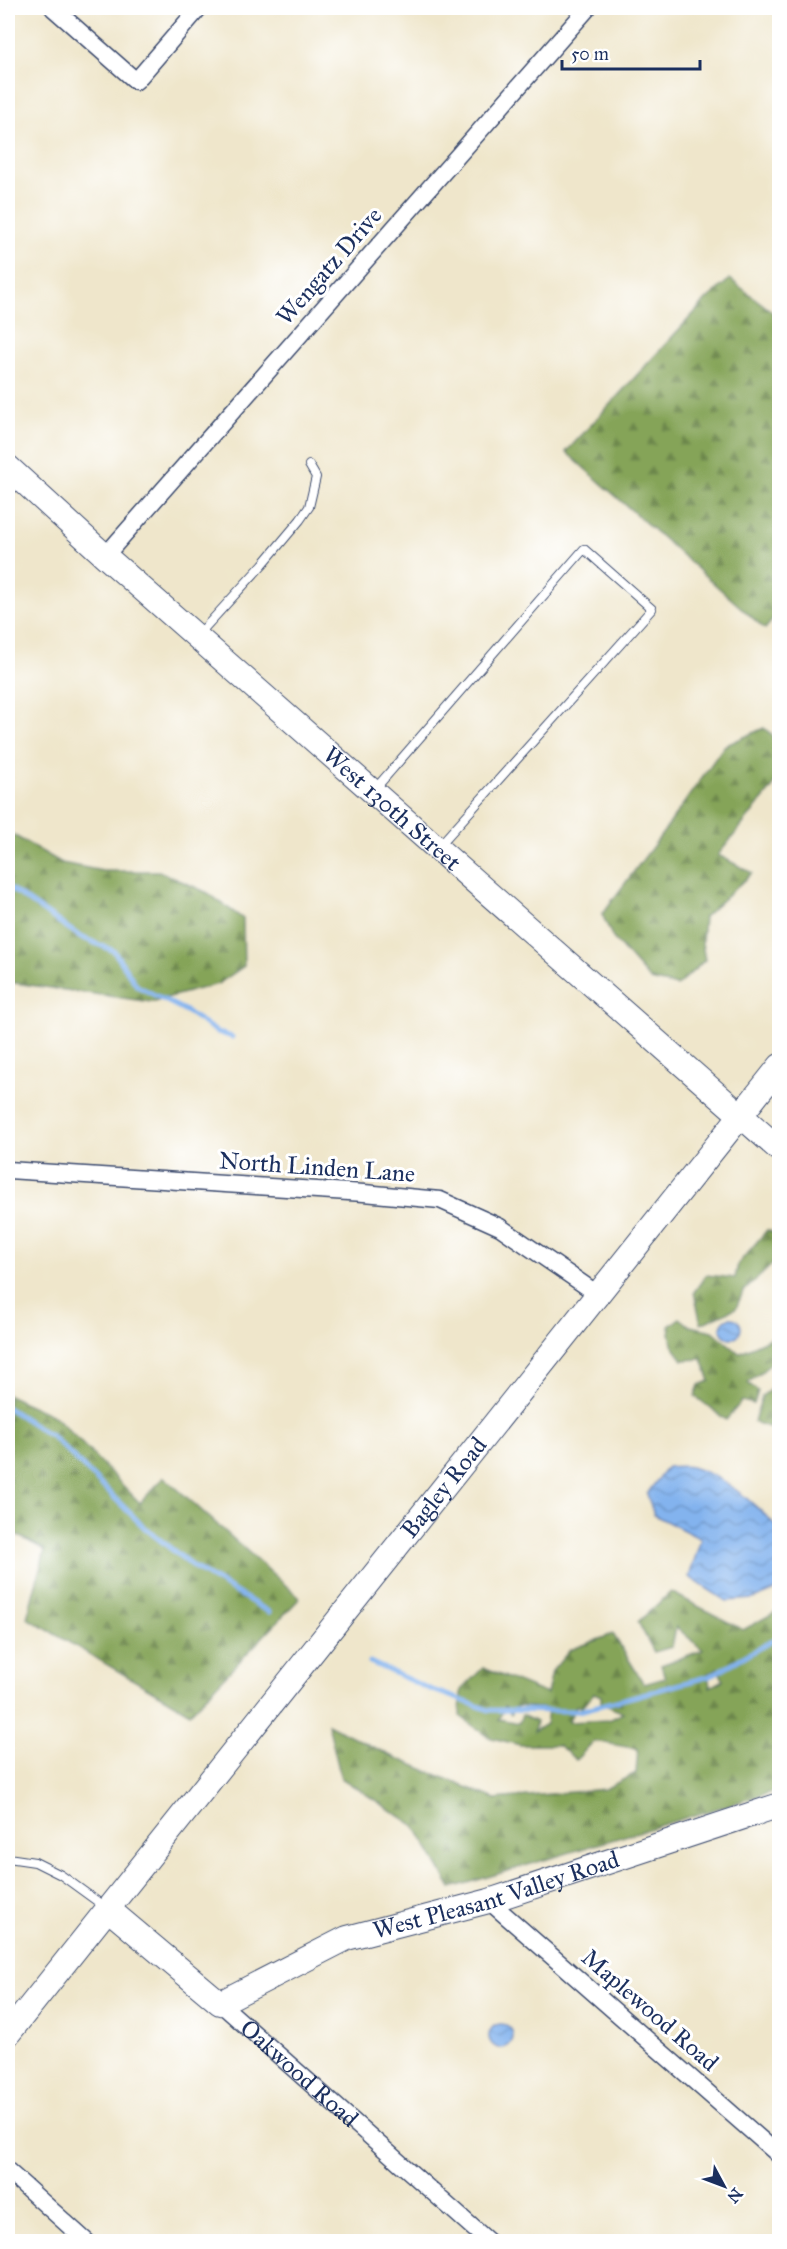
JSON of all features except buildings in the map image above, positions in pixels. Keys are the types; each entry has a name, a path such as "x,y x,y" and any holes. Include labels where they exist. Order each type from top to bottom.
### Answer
{"main road":[{"name":"West 130th Street","path":"8,467 105,556 780,1150"},
{"name":"Bagley Road","path":"108,1909 349,1608 596,1293 780,1066"},
{"name":"West Pleasant Valley Road","path":"220,2003 347,1938 489,1901 780,1804"},
{"name":"Oakwood Road","path":"108,1909 220,2003"},
{"path":"8,2034 108,1909"}],"street":[{"path":"53,8 135,81 199,8"},
{"name":"Wengatz Drive","path":"105,556 588,8"},
{"name":"North Linden Lane","path":"8,1170 364,1192 440,1200 501,1227 596,1293"},
{"name":"Maplewood Road","path":"489,1901 780,2156"},
{"name":"Oakwood Road","path":"220,2003 489,2241"},
{"path":"8,2172 87,2241"}],"lane":[{"path":"197,637 263,564 309,507 316,477 309,465"},
{"path":"372,792 584,549 652,609 437,849"},
{"path":"8,1858 35,1862 61,1875 108,1909"}],"green space":[{"path":"730,279 770,310 779,321 780,611 765,629 566,452 707,299"},
{"path":"764,728 779,741 779,774 772,788 718,855 752,873 704,917 702,943 705,960 677,986 650,980 613,938 602,914 724,746"},
{"path":"8,832 62,863 103,871 159,871 208,893 243,919 244,966 218,984 151,1002 8,982 8,924 11,916 8,914"},
{"path":"767,1230 779,1235 779,1258 743,1292 736,1308 701,1324 694,1292 706,1275 735,1278 738,1264"},
{"path":"680,1318 690,1326 713,1331 739,1353 779,1334 779,1357 748,1383 758,1391 754,1404 742,1401 726,1420 695,1396 699,1385 710,1381 702,1359 683,1360 672,1345 669,1326"},
{"path":"779,1383 780,1430 778,1430 754,1422 762,1396"},
{"path":"8,1395 56,1417 140,1503 164,1477 300,1598 190,1713 27,1618 45,1550 8,1530"},
{"path":"671,1592 743,1630 779,1610 779,1790 451,1888 415,1826 341,1778 328,1724 389,1755 495,1799 605,1789 636,1773 638,1749 594,1741 576,1760 558,1745 520,1745 488,1737 460,1716 461,1690 483,1668 547,1694 552,1671 570,1650 613,1634 644,1684 665,1678 661,1665 703,1650 676,1627 672,1647 654,1652 638,1622","holes":["718,1668 723,1680 710,1687 708,1673","594,1693 601,1696 601,1703 623,1713 609,1720 568,1722 577,1705 581,1708","505,1706 511,1715 517,1706 548,1709 546,1724 534,1731 536,1722 522,1715 519,1723 499,1719"]}],"water":[{"path":"727,1318 735,1318 741,1324 741,1332 735,1338 727,1338 721,1332 721,1324"},
{"path":"688,1466 716,1477 750,1501 779,1529 779,1589 753,1599 726,1601 689,1577 701,1539 654,1515 647,1494 667,1467"},
{"path":"501,2024 506,2025 512,2031 512,2041 506,2047 501,2048 496,2047 490,2041 489,2036 490,2031 496,2025"}],"waterway":[{"path":"8,887 81,937 114,951 137,986 184,1010 217,1032 232,1037"},
{"path":"8,1408 54,1438 144,1527 195,1568 269,1612"},
{"path":"370,1662 427,1688 489,1710 579,1711 710,1676 780,1636"}]}
